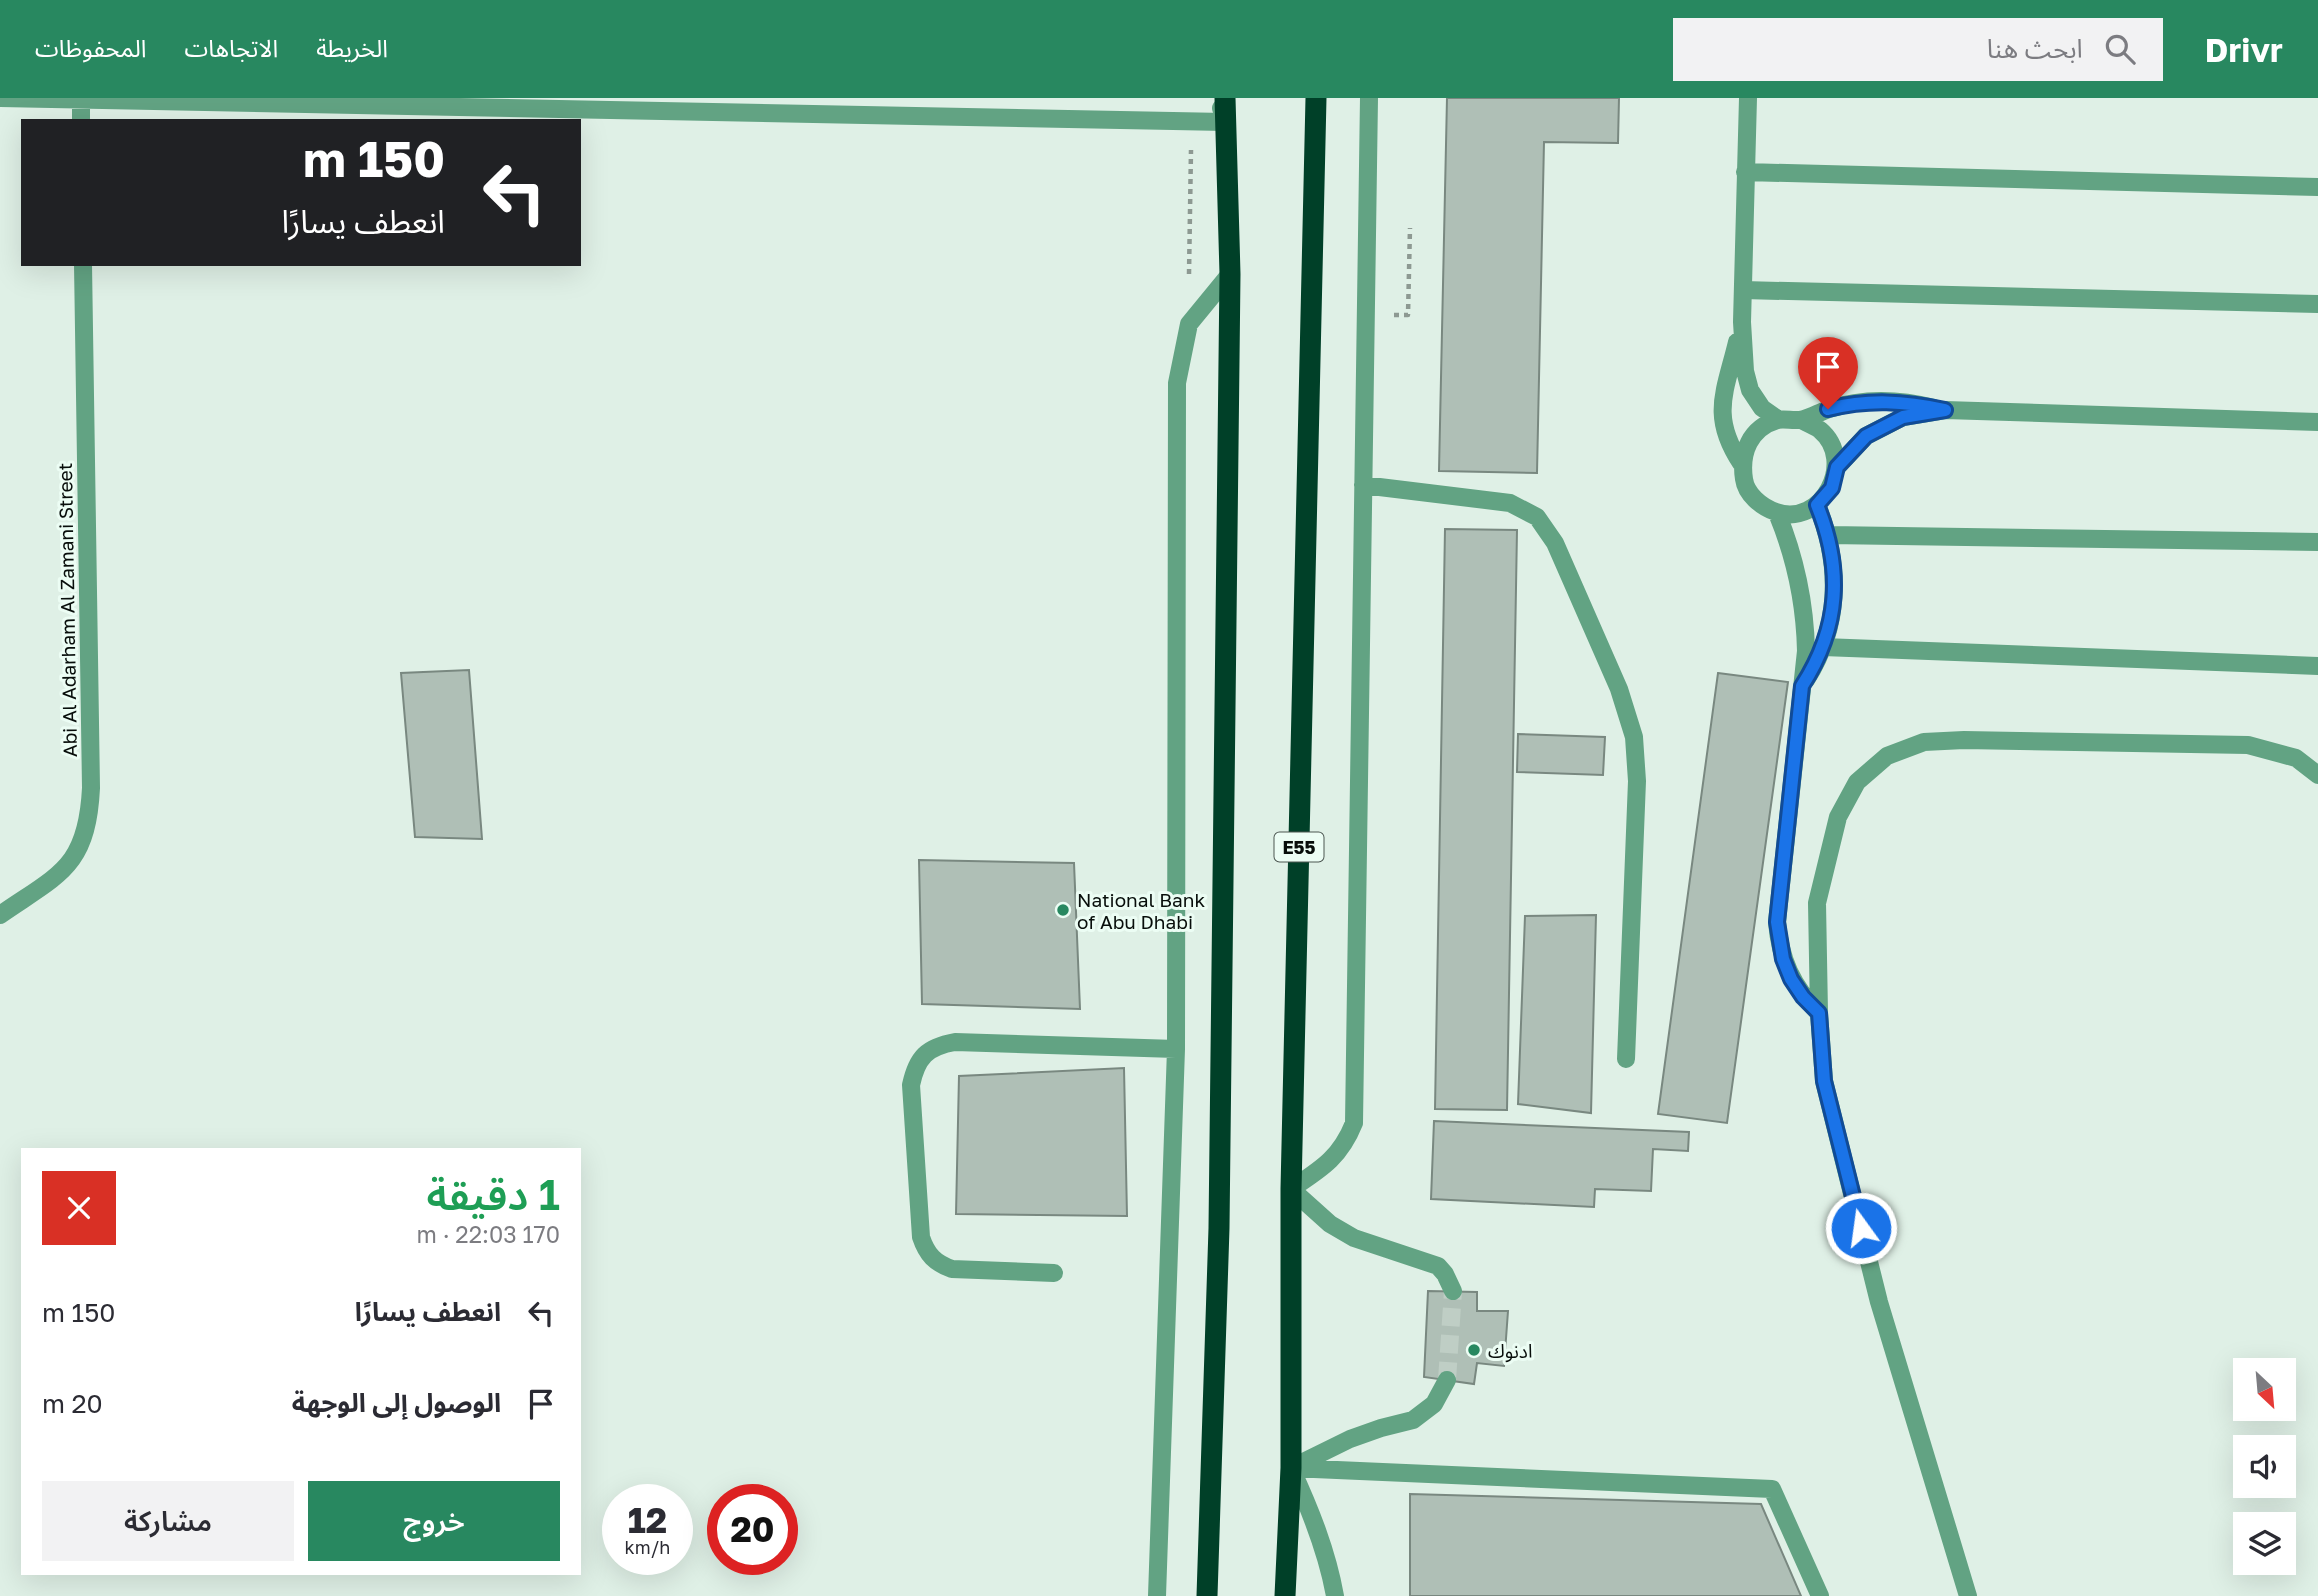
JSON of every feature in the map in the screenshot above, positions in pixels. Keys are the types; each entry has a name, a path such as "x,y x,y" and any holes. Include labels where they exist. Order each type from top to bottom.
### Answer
{"highway":[{"path":"1207,1596 1219,1228 1230,274 1225,98"},
{"name":"E55","path":"1285,1596 1291,1468 1291,1189 1316,98"}],"street":[{"path":"0,98 740,105 1225,122 1218,98"},
{"path":"1369,98 1354,1123 1346,1142 1331,1162 1291,1189 1330,1224 1353,1237 1437,1266 1445,1273 1452,1292"},
{"path":"1748,98 1742,321 1745,371 1751,390 1762,408 1779,420"},
{"path":"81,100 81,119"},
{"path":"1745,172 2318,187"},
{"name":"Abi Al Adarham Al Zamani Street","path":"0,915 40,890 63,870 80,846 89,818 83,266"},
{"path":"1157,1596 1176,1049 1177,383 1189,324 1230,274"},
{"path":"1743,290 2318,304"},
{"path":"1741,463 1747,444 1760,428 1779,420 1801,421 1820,430 1832,447 1837,467 1832,488 1817,505 1798,513 1777,513 1758,502 1745,485 1741,463 1724,431 1722,413 1723,394 1742,321"},
{"path":"1801,421 1828,409 1857,402 1906,402 1945,410 2318,422"},
{"path":"1837,467 1866,436 1884,426 1903,417 1945,410"},
{"path":"1363,485 1510,503 1537,517 1555,543 1619,689 1634,737 1637,781 1626,1059"},
{"path":"1802,686 1823,647 1834,603 1834,569 1829,535 1817,505"},
{"path":"1777,513 1794,557 1805,615 1806,651 1777,922 1783,959 1791,979 1803,997 1819,1013"},
{"path":"1829,535 2318,542"},
{"path":"1823,647 2318,666"},
{"path":"1968,1596 1879,1302 1824,1081 1819,1013 1817,903 1838,817 1857,782 1887,756 1924,742 1964,740 2248,745 2296,758 2318,775"},
{"path":"1054,1273 953,1269 932,1258 925,1248 921,1237 911,1084 914,1068 924,1054 939,1045 956,1042 1176,1049"},
{"path":"1291,1468 1350,1439 1413,1420 1434,1404 1447,1380"},
{"path":"1291,1468 1321,1541 1335,1596"},
{"path":"1291,1468 1772,1489 1820,1596"}],"path":[{"path":"1189,324 1191,121"},
{"path":"1365,314 1408,314 1410,228"}],"building":[{"path":"1447,98 1619,98 1618,143 1544,142 1537,473 1439,471"},
{"path":"1445,529 1517,530 1507,1110 1435,1109"},
{"path":"469,670 482,839 415,837 401,673"},
{"path":"1718,673 1788,682 1727,1123 1658,1114"},
{"path":"1518,734 1605,737 1603,775 1517,772"},
{"path":"919,860 1074,863 1080,1009 922,1004"},
{"path":"1596,915 1591,1113 1518,1104 1525,916"},
{"path":"1124,1068 1127,1216 956,1214 959,1076"},
{"path":"1434,1121 1689,1132 1688,1151 1653,1149 1651,1191 1595,1189 1594,1207 1431,1199"},
{"path":"1428,1291 1477,1292 1477,1311 1508,1311 1504,1366 1477,1363 1474,1384 1424,1377"},
{"path":"1410,1494 1761,1504 1801,1596 1410,1596"}],"tunnel":[{"path":"1447,1380 1453,1291"}],"place":[{"name":"National Bank of Abu Dhabi","path":"1063,910"},
{"name":"ادنوك","path":"1474,1350"}],"route":[{"path":"1828,409 1857,402 1887,401 1916,403 1945,410 1903,417 1866,436 1837,467 1832,488 1817,505 1829,535 1833,558 1834,603 1823,647 1802,686 1777,922 1783,959 1791,979 1803,997 1819,1013 1824,1081 1861,1228"}]}
